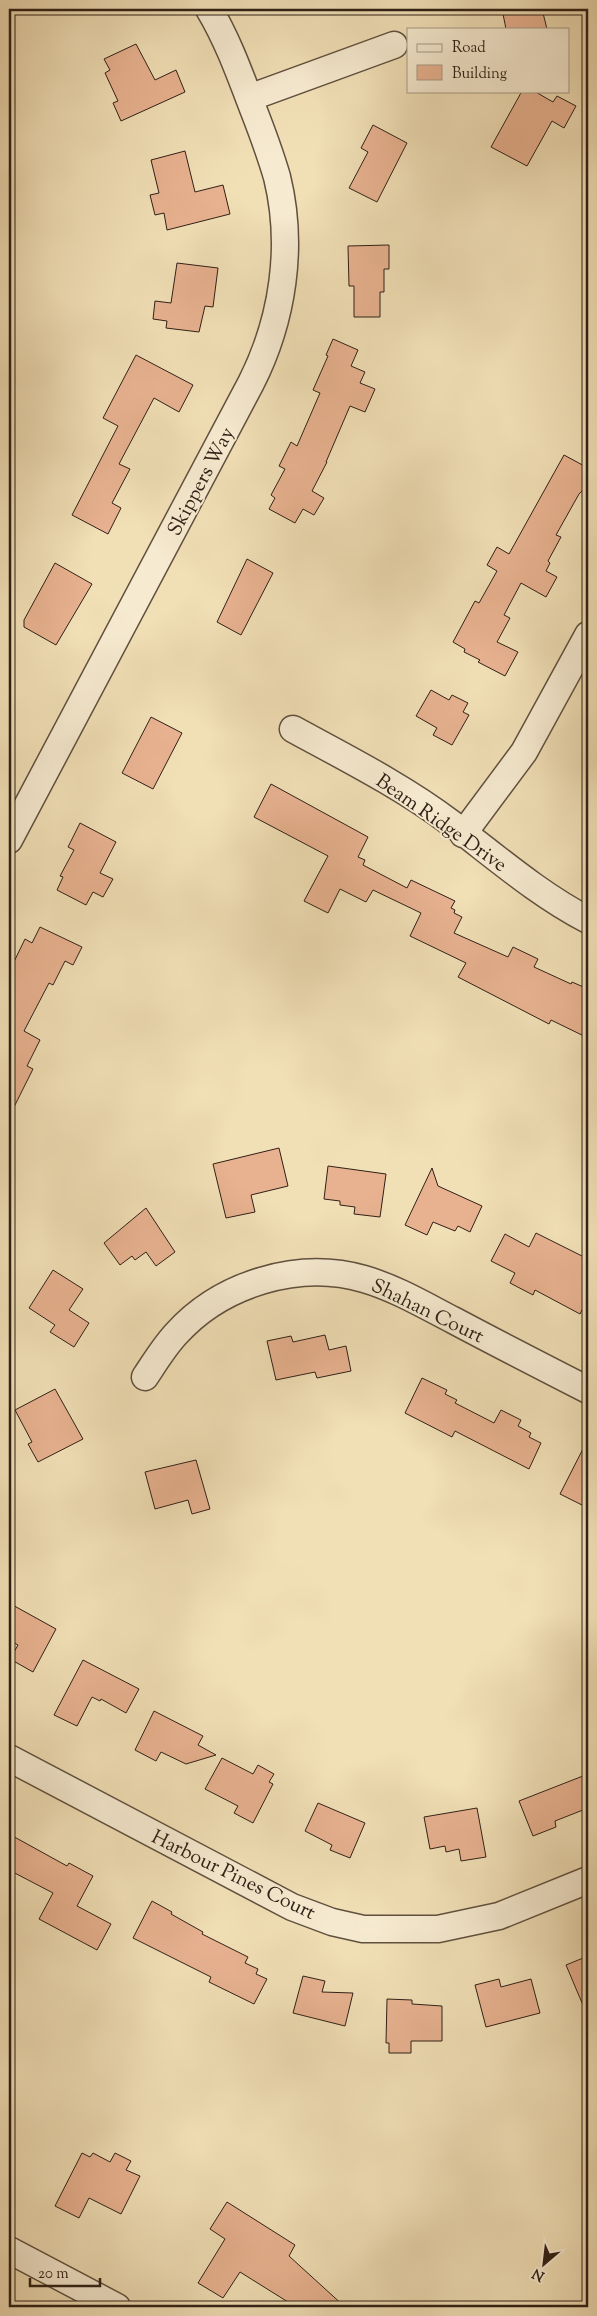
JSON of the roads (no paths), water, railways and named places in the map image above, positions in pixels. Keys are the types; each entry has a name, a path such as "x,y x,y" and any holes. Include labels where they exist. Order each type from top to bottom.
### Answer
{"street":[{"name":"Skippers Way","path":"9,840 15,811 251,383 269,341 282,287 285,253 284,218 276,175 249,98 223,33 209,9"},
{"path":"249,98 394,45"},
{"path":"463,834 524,752 588,635"},
{"name":"Beam Ridge Drive","path":"293,729 366,769 450,823 550,899 588,920"},
{"name":"Shahan Court","path":"146,1378 160,1354 176,1333 192,1318 228,1294 279,1276 332,1273 364,1279 403,1295 588,1390"},
{"name":"Harbour Pines Court","path":"9,1758 292,1908 332,1922 363,1929 427,1930 470,1923 499,1916 588,1880"},
{"path":"9,2250 117,2307"}]}
